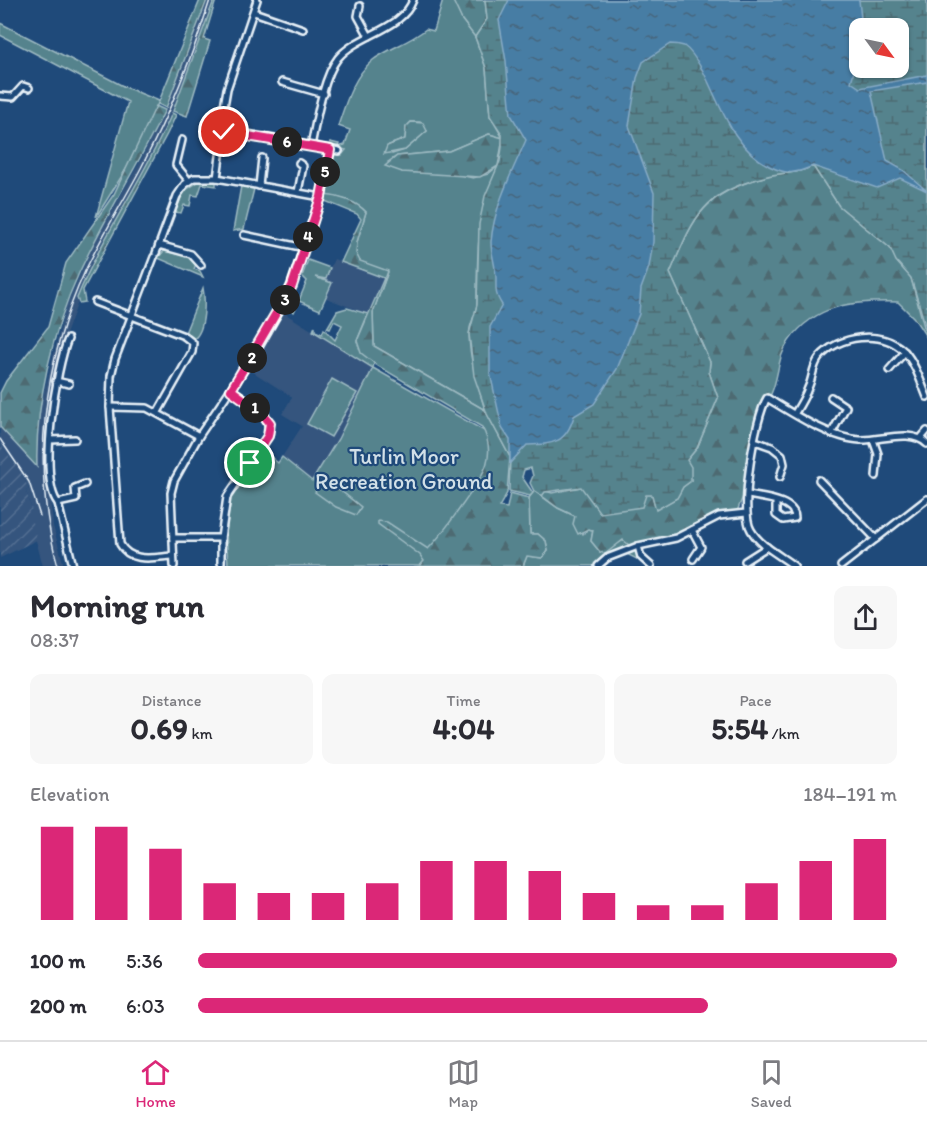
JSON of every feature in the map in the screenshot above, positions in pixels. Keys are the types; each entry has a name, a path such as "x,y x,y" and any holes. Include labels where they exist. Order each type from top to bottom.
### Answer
{"street":[{"path":"257,0 227,89 220,129 339,151"},
{"path":"311,146 324,94 338,59 369,36 406,14 413,0"},
{"path":"360,6 358,16 369,36"},
{"path":"254,12 303,29"},
{"path":"282,82 324,94"},
{"path":"0,96 13,97 23,86 29,88"},
{"path":"182,140 176,165 189,181"},
{"path":"217,178 221,149"},
{"path":"174,566 171,493 174,481 286,299 321,197 330,150"},
{"path":"259,186 262,158"},
{"path":"298,192 304,164"},
{"path":"174,556 136,557 126,552 120,544 110,407 115,359 177,196 189,181 198,177 217,178 321,197"},
{"path":"244,235 305,248"},
{"path":"159,245 191,254 201,265"},
{"path":"95,302 187,337 194,345 158,411"},
{"path":"795,413 808,389 815,363 836,346 858,337 894,344 905,352 927,397"},
{"path":"68,339 56,381 50,440 53,496 58,503 73,566"},
{"path":"889,370 905,352"},
{"path":"56,381 69,384"},
{"path":"221,563 221,538 227,498 268,436 270,428 267,417 231,390"},
{"path":"831,397 846,407 831,434"},
{"path":"794,566 767,547 750,530 746,513 754,441 767,398 831,434 852,440 913,435 921,438 927,444"},
{"path":"110,407 138,406 158,411 200,436"},
{"path":"921,438 927,431"},
{"path":"50,440 75,438"},
{"path":"873,440 878,454 876,476"},
{"path":"754,441 772,447 782,455 784,464 780,477"},
{"path":"819,480 876,539"},
{"path":"58,503 76,499 75,488 85,484"},
{"path":"748,495 776,502"},
{"path":"842,566 927,499"},
{"path":"598,566 607,558 638,546 676,538 719,516 746,513"},
{"path":"692,530 701,547 693,559"},
{"path":"173,538 221,538"},
{"path":"638,546 641,557 651,566"},
{"path":"745,561 767,547"}],"shaded area":[{"path":"207,0 214,0 178,99 148,164 89,272 65,337 55,377 49,422 47,469 53,526 64,566 43,566 28,511 32,510 26,491 29,489 20,470 0,444 0,427 36,466 40,408 66,306 94,243 140,162 165,110"},
{"path":"334,259 384,278 370,315 303,289 307,281 302,275 308,260 330,268"},
{"path":"284,313 373,368 338,439 312,481 282,457 302,426 282,414 292,397 250,370"},
{"path":"0,444 20,470 29,489 26,491 32,510 29,511 37,540 0,558"}],"green space":[{"path":"200,0 207,0 166,108 158,104"},
{"path":"214,0 216,0 204,39 210,41 187,116 173,111"},
{"path":"443,0 455,0 462,20 475,37 486,68 490,116 503,138 489,134 449,151 397,156 388,162 402,172 455,174 473,178 488,174 498,166 482,217 478,249 477,306 469,337 474,369 485,410 374,346 373,312 388,272 359,261 356,253 366,212 352,202 324,195 332,158 336,154 342,155 346,150 329,146 330,142 339,144 338,147 345,145 350,130 338,126 351,90 360,74 379,56 426,29 434,31","holes":["411,122 420,122 427,131 405,150 392,154 389,145 405,139 406,127"]},
{"path":"485,0 487,19 475,37 462,20 453,1"},
{"path":"485,0 927,0 927,331 911,278 896,261 890,248 839,206 813,166 743,184 726,191 702,210 686,237 670,273 710,362 709,372 718,398 697,448 687,460 691,467 691,481 683,487 677,498 656,510 652,495 646,495 642,507 600,513 581,487 545,492 542,496 534,491 530,483 533,476 531,468 524,470 522,477 533,493 530,496 509,491 510,457 487,414 474,376 469,334 477,305 479,224 485,196 500,161 502,147 502,134 490,116 486,68 475,37 487,19"},
{"path":"0,23 125,87 159,101 130,163 96,217 128,102 0,35"},
{"path":"156,106 165,110 89,252 69,295 61,319 42,394 37,467 0,427 0,393 6,381 48,327 66,263 114,194"},
{"path":"172,113 176,115 167,134 83,290 85,302 79,303 77,298 87,274"},
{"path":"411,122 423,123 427,131 405,150 384,154 387,146 405,139 406,127"},
{"path":"489,134 503,138 498,166 480,177 402,172 385,166 397,156 449,151"},
{"path":"813,166 839,206 890,248 911,278 927,338 914,318 898,302 852,304 824,312 812,319 800,328 782,354 774,387 763,404 749,481 736,514 709,521 657,542 629,545 623,540 605,554 600,552 591,541 593,530 588,529 578,534 573,524 575,516 558,508 542,496 545,491 552,493 581,487 652,495 656,509 677,498 683,487 691,481 687,460 697,448 718,398 709,372 710,362 670,273 694,223 713,201 743,184"},
{"path":"201,180 216,182 216,186 202,184 198,196 192,195 190,206 184,205 181,213 175,212 184,191"},
{"path":"241,186 254,189 244,229 233,231"},
{"path":"324,195 346,200 366,212 356,253 360,261 388,271 373,312 374,346 485,410 510,457 507,493 499,507 507,508 510,493 529,498 530,534 538,534 546,541 548,551 542,558 527,556 523,566 420,566 424,561 420,555 378,524 378,521 387,522 428,549 447,527 481,477 489,449 482,427 378,366 361,353 357,341 384,278 341,262 361,219 357,214 325,201"},
{"path":"164,251 190,257 196,264 194,269 200,271 203,277 158,258"},
{"path":"308,260 330,268 326,279 315,277 332,283 320,310 299,301 294,312 287,308 290,304 297,305 307,281 302,276"},
{"path":"203,288 203,322 194,339 185,333"},
{"path":"347,308 368,314 357,341 374,363 373,368 313,331 315,326 315,331 322,334 324,329 335,340 342,325 334,321 330,329 327,328 337,311"},
{"name":"Turlin Moor Recreation Ground","path":"373,368 488,433 495,447 487,483 420,566 228,566 226,531 231,497 263,450 278,463 282,457 312,481 338,439"},
{"path":"332,379 357,393 331,437 307,424"},
{"path":"324,481 336,487 361,507 356,515 336,507 315,492"},
{"path":"534,491 558,508 575,516 583,534 588,529 593,530 591,541 600,552 624,540 638,546 647,564 623,552 598,566 523,566 527,556 542,558 548,551 546,541 538,534 530,534 529,498"}],"water":[{"path":"509,0 859,0 861,18 849,18 849,78 852,78 851,82 860,88 927,75 927,82 871,91 887,161 903,170 927,191 900,178 877,188 813,166 801,171 786,172 769,166 757,158 737,137 693,55 683,46 670,44 643,62 637,78 629,126 654,193 653,242 649,267 641,289 639,314 617,369 594,404 574,416 567,432 557,441 527,445 510,463 510,440 502,428 490,373 490,327 502,305 496,292 491,242 504,190 526,140 511,115 506,61 499,20"}],"railway":[{"path":"58,566 49,528 43,453 45,415 60,341 71,304 86,269 141,168 170,106 196,43 210,0"},
{"path":"0,439 29,482 40,516"}],"route":[{"path":"224,132 330,150 321,197 292,286 259,347 231,390 267,417 270,423 268,436 250,463"}]}
